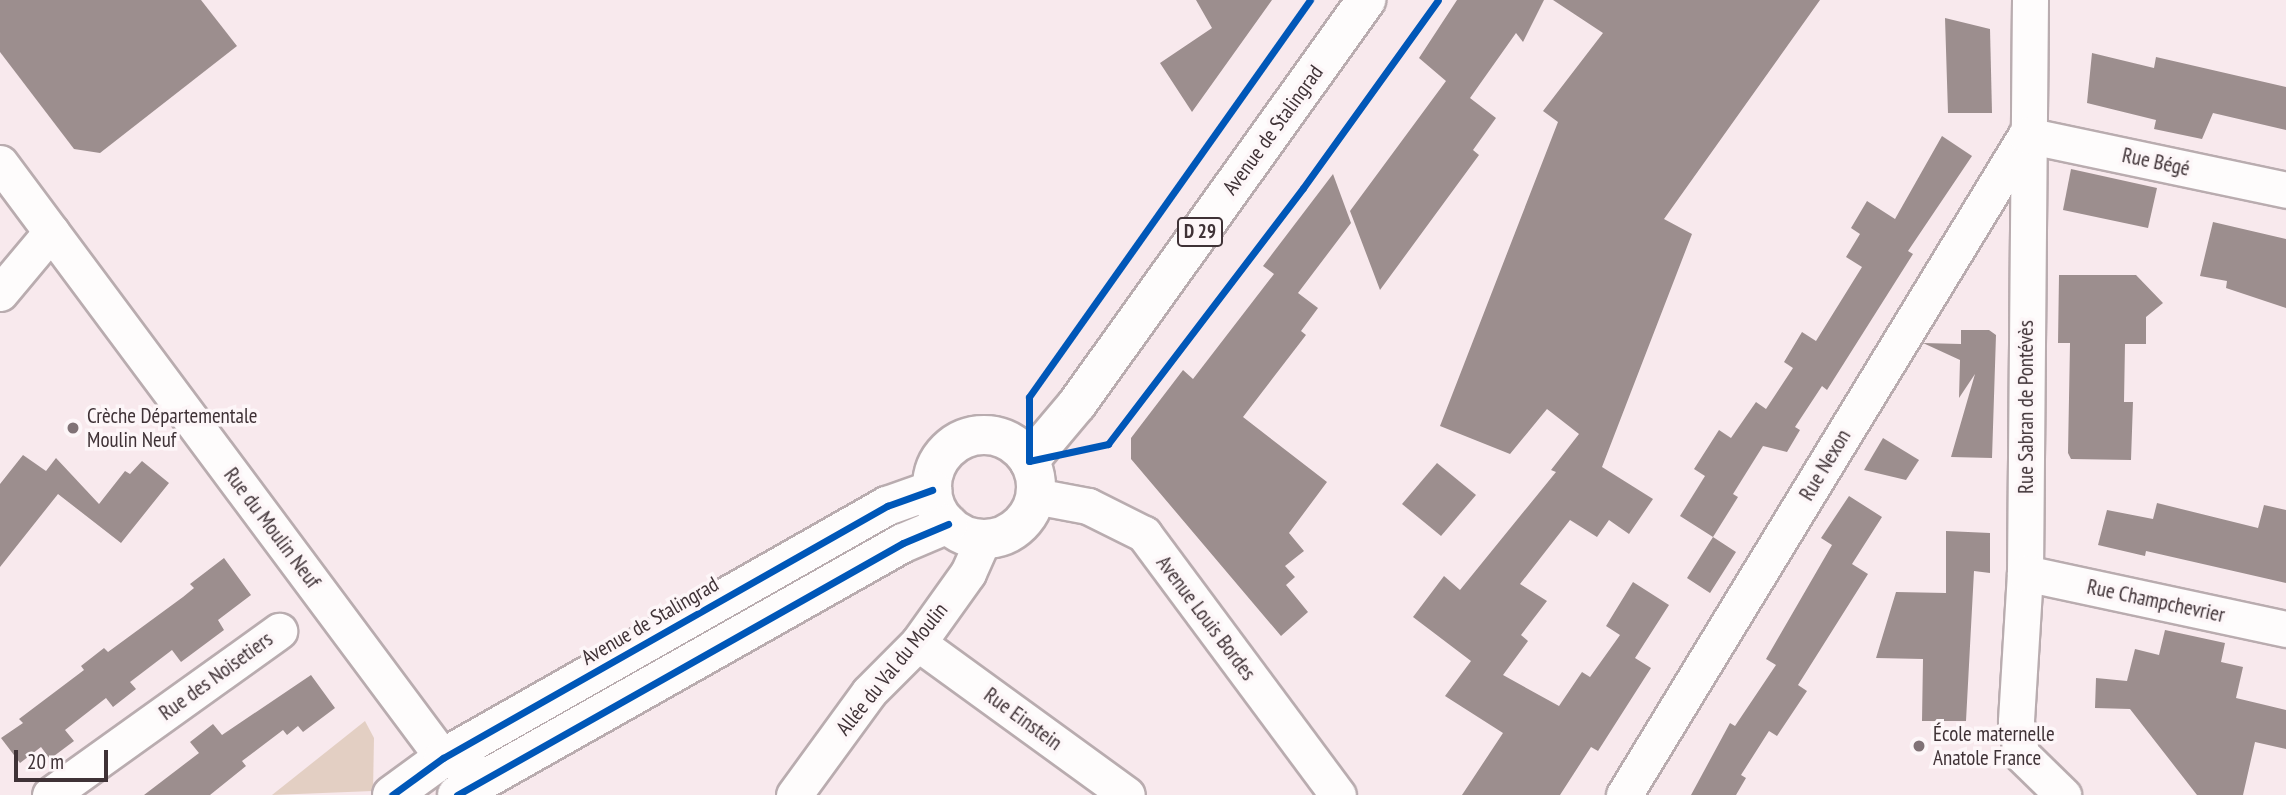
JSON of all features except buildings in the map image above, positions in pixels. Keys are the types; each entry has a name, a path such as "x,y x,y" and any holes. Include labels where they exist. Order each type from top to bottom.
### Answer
{"main road":[{"name":"Avenue de Stalingrad","path":"1032,479 1077,404 1366,0"},
{"path":"969,437 1003,439 1032,479 1022,522 1011,531 983,539 948,524 932,490 941,457 969,437"},
{"name":"Avenue de Stalingrad","path":"392,795 443,758 887,506 932,490"},
{"path":"457,795 491,773 903,543 948,524"}],"street":[{"name":"Rue Sabran de Pontévès","path":"2030,0 2026,135 2025,573 2016,722 2021,754 2063,795"},
{"name":"Rue Bégé","path":"2026,135 2286,190"},
{"name":"Rue Nexon","path":"1624,795 2026,135"},
{"name":"Rue du Moulin Neuf","path":"0,163 443,758"},
{"path":"0,293 51,232"},
{"name":"Avenue Louis Bordes","path":"1032,479 1144,534 1338,795"},
{"name":"Allée du Val du Moulin","path":"794,795 869,692 918,643 968,573 983,539"},
{"name":"Rue Champchevrier","path":"2025,573 2286,629"},
{"name":"Rue des Noisetiers","path":"50,795 279,631"},
{"name":"Rue Einstein","path":"918,643 1127,795"},
{"path":"443,758 491,773"}],"shaded area":[{"path":"365,721 374,738 373,791 272,795"}],"cycle path":[{"path":"1310,0 1029,397 1029,461 1108,444 1303,188 1438,0"},
{"path":"392,795 443,758 887,506 932,490"},
{"path":"457,795 903,543 948,524"}],"place":[{"name":"Crèche Départementale Moulin Neuf","path":"73,428"},
{"name":"École maternelle Anatole France","path":"1919,746"}]}
